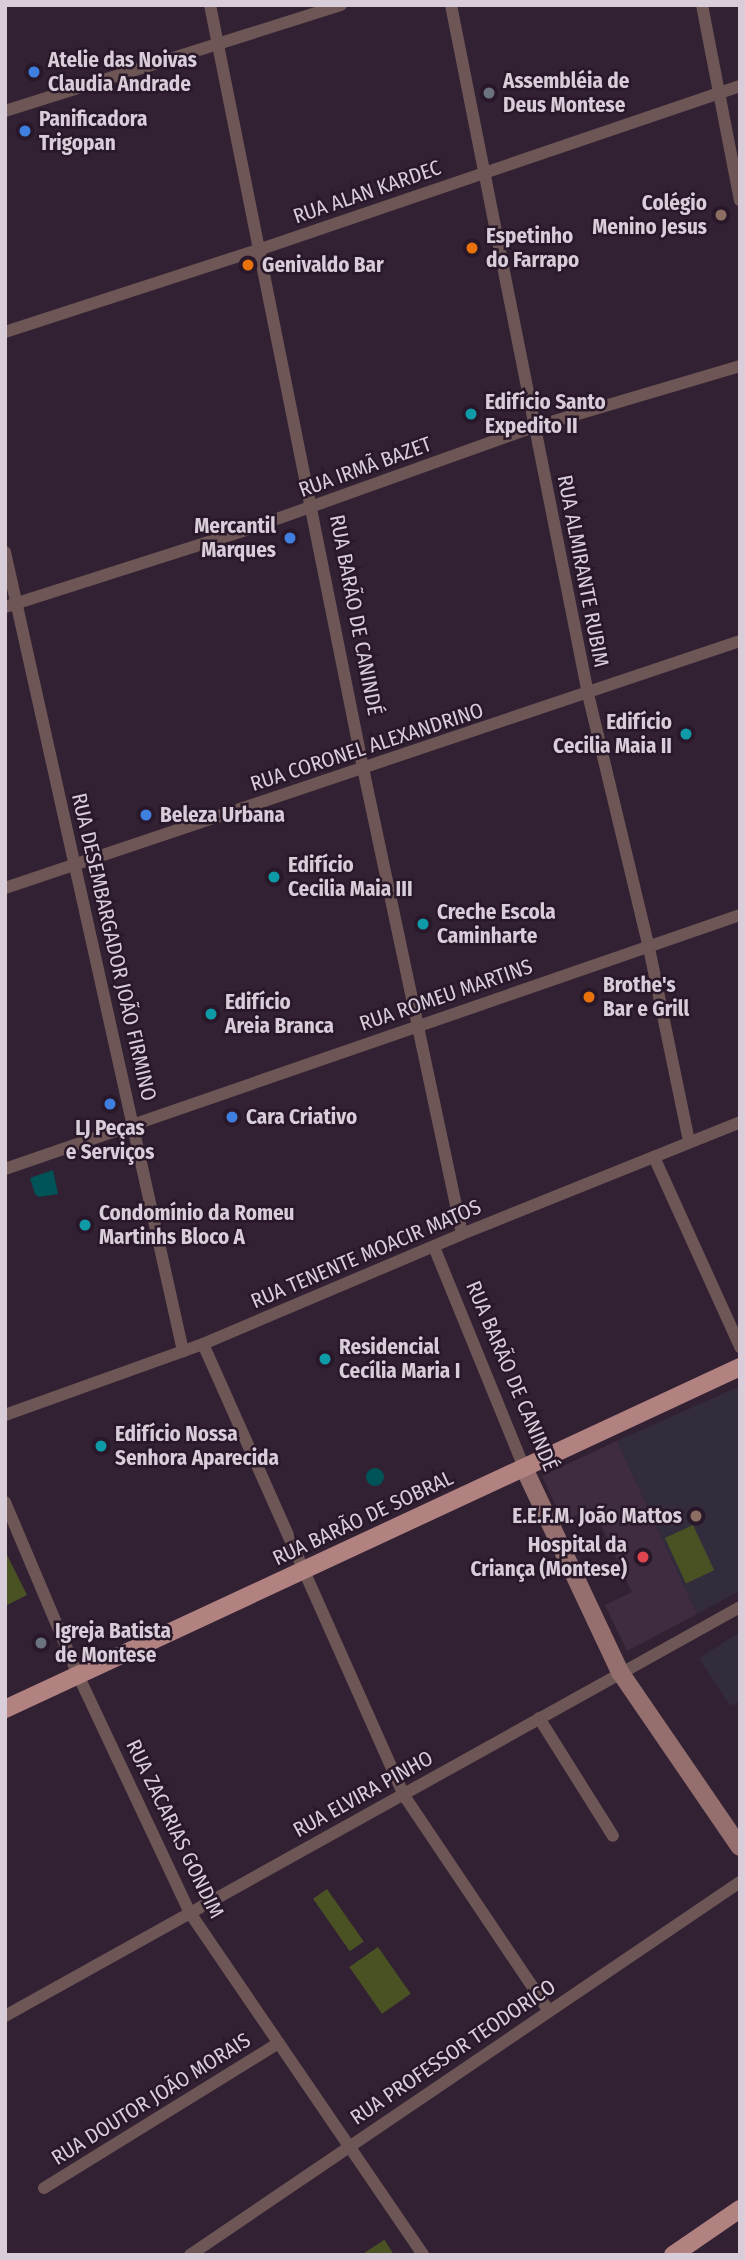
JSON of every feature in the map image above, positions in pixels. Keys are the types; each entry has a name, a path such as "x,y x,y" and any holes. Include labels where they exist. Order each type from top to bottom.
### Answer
{"main road":[{"name":"RUA BARÃO DE SOBRAL","path":"5,1709 740,1367"},
{"name":"RUA BARÃO DE CANINDÉ","path":"524,1468 620,1672 740,1847"},
{"path":"673,2255 740,2209"}],"street":[{"name":"RUA BARÃO DE CANINDÉ","path":"210,5 363,768 462,1234"},
{"path":"5,111 341,5"},
{"name":"RUA ALMIRANTE RUBIM","path":"451,5 587,694 649,948 689,1142"},
{"path":"702,5 740,200"},
{"name":"RUA ALAN KARDEC","path":"5,332 261,249 740,86"},
{"name":"RUA IRMÃ BAZET","path":"10,606 311,506 534,427 740,366"},
{"name":"RUA DESEMBARGADOR JOÃO FIRMINO","path":"5,552 10,606 76,866 183,1351"},
{"name":"RUA CORONEL ALEXANDRINO","path":"5,888 740,641"},
{"name":"RUA ROMEU MARTINS","path":"5,1169 740,915"},
{"name":"RUA TENENTE MOACIR MATOS","path":"5,1415 203,1344 462,1234 740,1122"},
{"path":"654,1157 740,1347"},
{"name":"RUA BARÃO DE CANINDÉ","path":"433,1247 524,1468"},
{"path":"203,1344 403,1794 548,2010"},
{"name":"RUA ZACARIAS GONDIM","path":"5,1502 78,1675 190,1913 423,2255"},
{"name":"RUA ELVIRA PINHO","path":"5,2016 740,1607"},
{"path":"539,1718 613,1836"},
{"name":"RUA PROFESSOR TEODORICO","path":"190,2255 740,1882"},
{"name":"RUA DOUTOR JOÃO MORAIS","path":"44,2188 279,2043"}],"shaded area":[{"path":"53,1170 58,1194 39,1197 35,1194 30,1178"},
{"name":"E.E.F.M. João Mattos","path":"740,1386 740,1591 697,1614 617,1441"},
{"name":"Hospital da Criança (Montese)","path":"617,1441 697,1614 627,1651 605,1605 632,1592 593,1508 563,1521 542,1476"},
{"path":"371,1468 379,1468 384,1477 382,1484 371,1486 366,1481 366,1473"},
{"path":"693,1525 714,1570 686,1583 665,1538"},
{"path":"5,1551 27,1595 5,1606"},
{"path":"740,1632 740,1701 730,1706 699,1658"},
{"path":"327,1889 364,1941 350,1951 313,1899"},
{"path":"378,1947 411,1994 382,2014 349,1967"},
{"path":"384,2240 394,2255 361,2255"}],"place":[{"name":"Atelie das Noivas Claudia Andrade","path":"34,72"},
{"name":"Assembléia de Deus Montese","path":"489,93"},
{"name":"Panificadora Trigopan","path":"25,131"},
{"name":"Colégio Menino Jesus","path":"721,215"},
{"name":"Espetinho do Farrapo","path":"472,248"},
{"name":"Genivaldo Bar","path":"248,265"},
{"name":"Edifício Santo Expedito II","path":"471,414"},
{"name":"Mercantil Marques","path":"290,538"},
{"name":"Edifício Cecilia Maia II","path":"686,734"},
{"name":"Beleza Urbana","path":"146,815"},
{"name":"Edifício Cecilia Maia III","path":"274,877"},
{"name":"Creche Escola Caminharte","path":"423,924"},
{"name":"Brothe's Bar e Grill","path":"589,997"},
{"name":"Edifício Areia Branca","path":"211,1014"},
{"name":"LJ Peças e Serviços","path":"110,1104"},
{"name":"Cara Criativo","path":"232,1117"},
{"name":"Condomínio da Romeu Martinhs Bloco A","path":"85,1225"},
{"name":"Residencial Cecília Maria I","path":"325,1359"},
{"name":"Edifício Nossa Senhora Aparecida","path":"101,1446"},
{"name":"E.E.F.M. João Mattos","path":"696,1516"},
{"name":"Hospital da Criança (Montese)","path":"643,1557"},
{"name":"Igreja Batista de Montese","path":"41,1643"}]}
